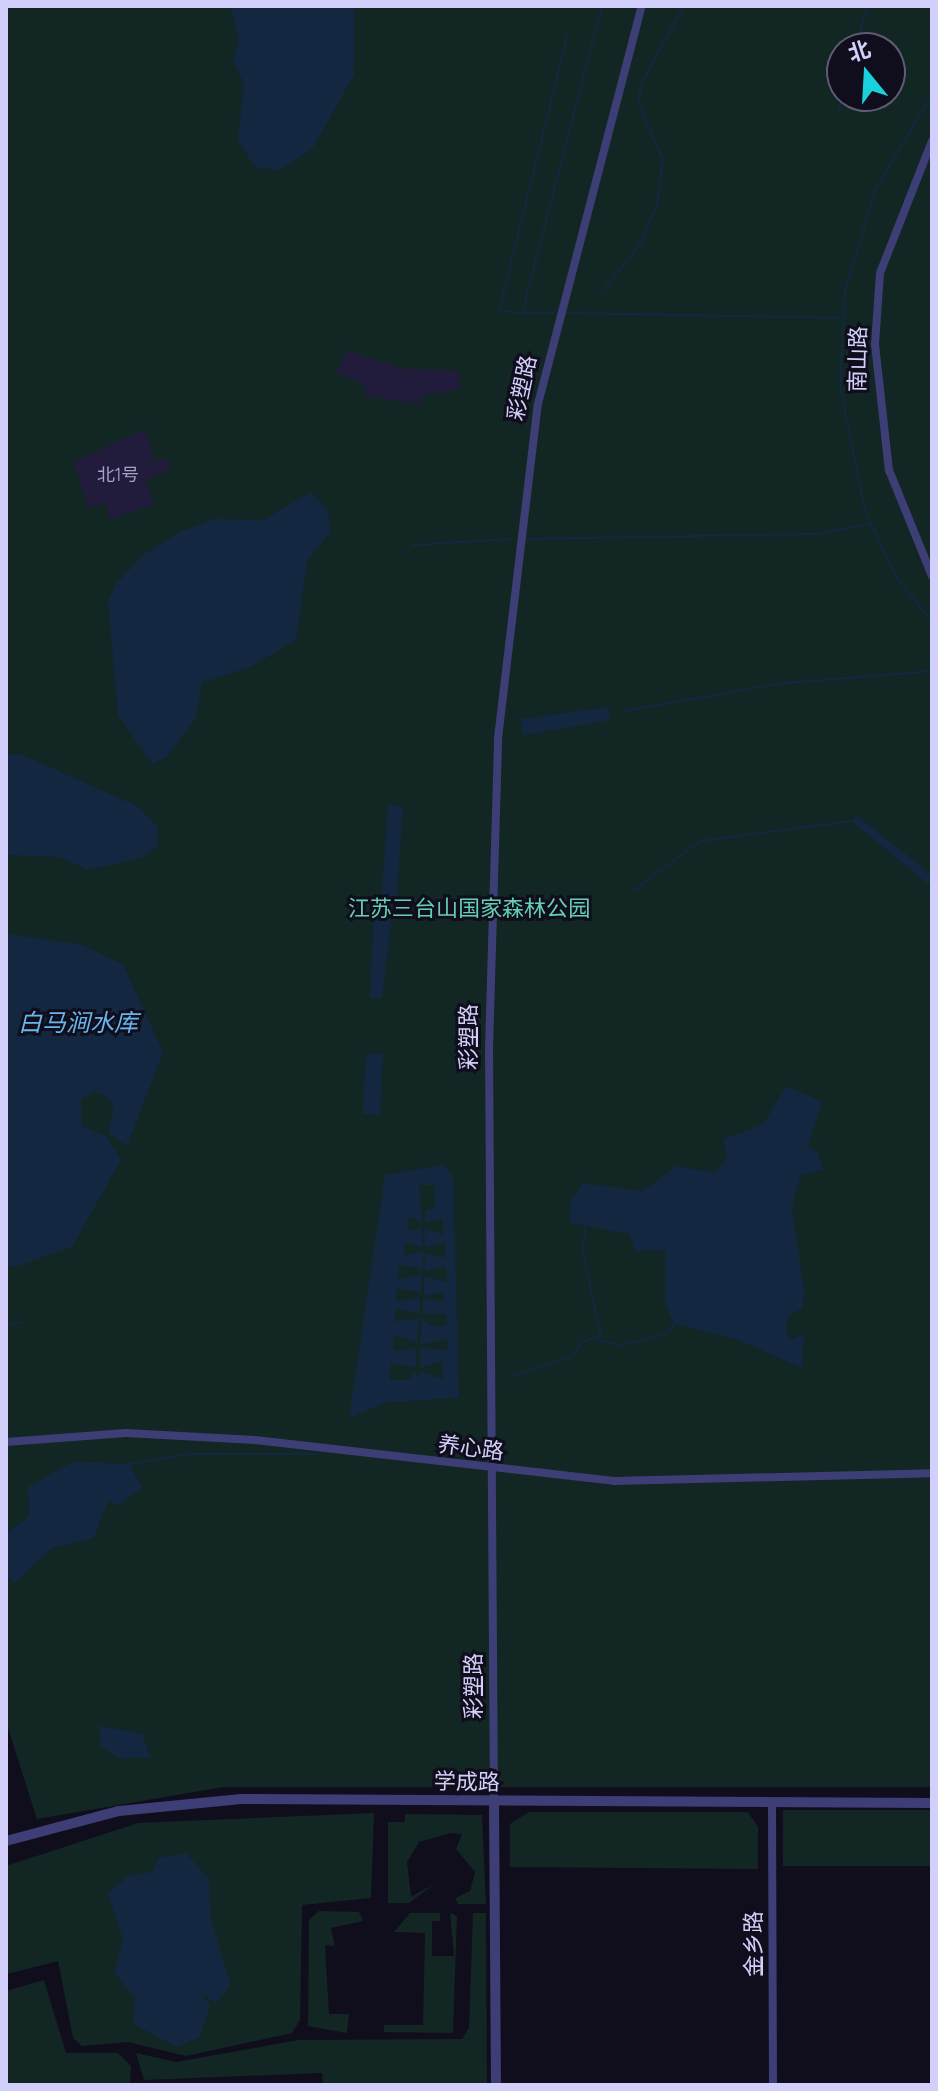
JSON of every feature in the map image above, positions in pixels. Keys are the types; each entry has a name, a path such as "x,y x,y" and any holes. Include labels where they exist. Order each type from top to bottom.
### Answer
{"street":[{"name":"彩塑路","path":"496,2085 492,867 510,602 538,404 642,6"},
{"name":"南山路","path":"932,141 880,273 875,344 876,405 889,470 932,576"},
{"name":"养心路","path":"6,1442 126,1433 255,1440 493,1470 745,1482 932,1473"},
{"name":"学成路","path":"6,1841 185,1802 932,1803"},
{"name":"金乡路","path":"772,1803 773,2085"}],"green space":[{"name":"江苏三台山国家森林公园","path":"6,6 932,6 932,1787 223,1787 37,1819 6,1722"},
{"path":"783,1810 932,1810 932,1866 783,1866"},
{"path":"529,1812 748,1812 758,1827 758,1869 510,1867 510,1824"},
{"path":"374,1813 371,1898 302,1905 300,2020 292,2033 186,2056 128,2042 82,2046 73,2038 58,1961 7,1974 6,1866 138,1823"},
{"path":"405,1814 482,1815 486,1904 458,1904 455,1898 470,1891 475,1872 456,1849 462,1834 451,1833 419,1842 407,1862 411,1897 434,1884 409,1903 388,1903 388,1822 405,1822"},
{"path":"319,1911 359,1912 363,1921 331,1928 335,1946 325,1945 329,2014 349,2014 347,2033 308,2026 309,1920"},
{"path":"410,1913 440,1913 440,1921 432,1921 432,1956 454,1956 450,1913 457,1916 453,2033 384,2032 384,2025 423,2025 425,1933 394,1932"},
{"path":"473,1913 486,1913 487,2085 323,2085 322,2073 144,2080 136,2053 176,2062 299,2040 462,2039 469,2028"},
{"path":"44,1980 66,2053 118,2053 131,2066 130,2084 6,2085 6,1991"}],"water":[{"path":"231,6 354,6 354,75 312,149 279,170 255,167 238,141 244,84 233,60 239,40"},
{"path":"311,492 328,511 330,532 307,561 296,640 252,666 202,683 196,717 167,757 152,764 118,715 108,601 116,584 144,554 180,532 215,519 264,520"},
{"path":"609,707 610,720 523,735 521,719"},
{"path":"21,754 139,807 158,827 157,847 141,858 88,870 60,857 6,855 6,755"},
{"path":"388,805 403,806 397,898 382,897"},
{"path":"858,816 932,875 932,887 851,821"},
{"path":"374,904 393,905 382,998 370,998"},
{"name":"白马涧水库","path":"6,934 83,945 123,965 163,1052 127,1146 108,1133 114,1108 107,1096 95,1092 81,1099 82,1126 106,1136 121,1160 72,1247 15,1267 6,1266"},
{"path":"366,1053 383,1054 380,1115 363,1114"},
{"path":"787,1086 822,1102 808,1147 818,1152 824,1170 800,1175 792,1209 804,1289 803,1308 788,1316 786,1331 791,1340 804,1334 802,1368 736,1339 674,1324 665,1304 665,1250 635,1251 629,1234 570,1223 570,1202 583,1183 642,1191 677,1166 715,1173 727,1157 723,1139 762,1125"},
{"path":"444,1165 453,1178 459,1398 388,1402 349,1418 385,1175","holes":["419,1185 434,1185 435,1208 425,1210 425,1223 443,1218 443,1235 424,1227 425,1248 445,1242 445,1258 425,1253 425,1271 446,1267 447,1282 424,1276 424,1296 443,1292 444,1302 423,1298 423,1314 446,1314 447,1325 430,1326 422,1318 420,1344 448,1339 447,1350 420,1348 420,1368 442,1361 443,1379 419,1372 419,1381 415,1372 409,1380 390,1380 391,1363 416,1368 416,1348 393,1351 394,1335 417,1343 419,1318 395,1322 396,1309 419,1313 420,1298 396,1302 397,1288 421,1293 422,1274 398,1280 399,1264 423,1270 423,1251 404,1255 405,1243 423,1247 422,1227 408,1231 409,1217 422,1223"]},
{"path":"72,1462 129,1464 142,1488 119,1505 108,1501 94,1538 52,1548 15,1583 6,1574 6,1534 29,1516 28,1487"},
{"path":"99,1726 143,1734 150,1758 118,1758 101,1746"},
{"path":"186,1853 209,1879 211,1921 231,1984 217,2003 201,1994 210,2005 200,2037 177,2047 133,2024 135,1998 114,1972 123,1940 108,1894 128,1876 152,1872 159,1858"}],"building":[{"path":"347,351 406,369 458,371 460,389 421,396 420,404 364,395 366,386 336,373"},
{"path":"145,429 155,462 167,458 170,469 146,480 154,505 110,519 105,503 88,508 74,462"}],"waterway":[{"path":"567,37 499,311 522,313 602,6"},
{"path":"601,294 641,243 657,205 663,160 638,102 642,82 684,6"},
{"path":"860,32 867,6"},
{"path":"932,94 876,189 845,291 840,387 865,511 897,578 932,622"},
{"path":"523,313 553,313"},
{"path":"566,313 841,318"},
{"path":"525,539 818,534 870,524"},
{"path":"413,545 510,539"},
{"path":"623,711 784,683 932,671"},
{"path":"633,891 700,841 851,821"},
{"path":"509,1377 571,1357 582,1342 601,1336 583,1254 585,1224"},
{"path":"6,1325 22,1322"},
{"path":"597,1339 620,1346 668,1333 674,1324"},
{"path":"129,1464 191,1454 317,1454"}]}
